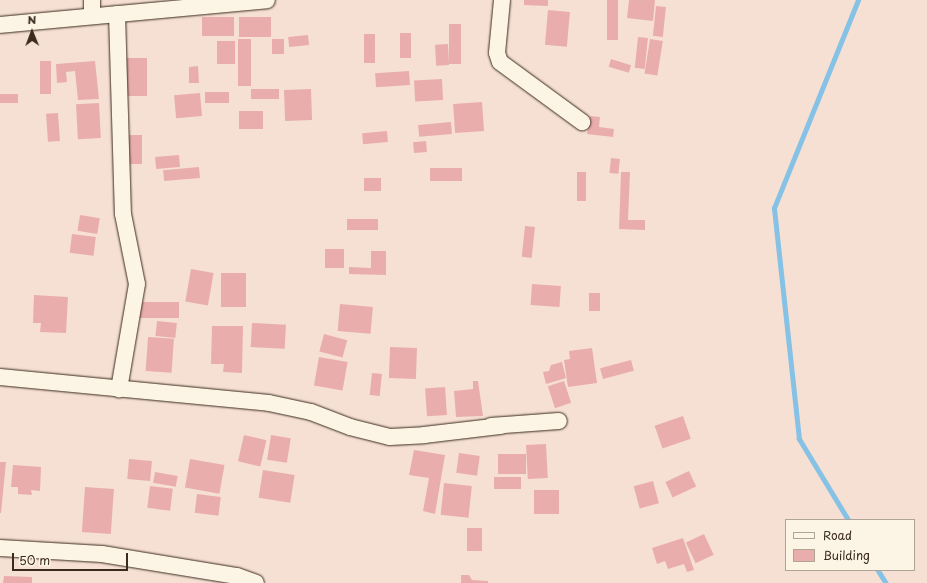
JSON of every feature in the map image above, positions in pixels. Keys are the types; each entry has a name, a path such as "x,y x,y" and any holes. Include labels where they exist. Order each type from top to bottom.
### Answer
{"street":[{"path":"92,0 92,16"},
{"path":"0,25 267,0"},
{"path":"502,0 497,53 500,62 582,122"},
{"path":"117,14 123,214 137,284 119,389"},
{"path":"0,377 269,403 311,412 350,427 390,436 424,435 559,421"},
{"path":"0,548 124,558 238,576 256,583"}],"building":[{"path":"524,0 548,0 548,6 524,5"},
{"path":"607,0 618,0 618,40 607,40"},
{"path":"629,0 655,0 653,21 627,18"},
{"path":"656,6 666,7 663,37 653,36"},
{"path":"548,10 570,12 567,47 545,45"},
{"path":"202,17 234,17 234,36 202,36"},
{"path":"239,17 271,17 271,37 239,37"},
{"path":"449,24 461,24 461,64 449,64"},
{"path":"400,33 411,33 411,58 400,58"},
{"path":"364,34 375,34 375,63 364,63"},
{"path":"308,35 309,45 289,47 288,37"},
{"path":"638,37 648,38 645,69 635,68"},
{"path":"238,39 251,39 251,86 238,86"},
{"path":"272,39 284,39 284,54 272,54"},
{"path":"650,39 663,41 657,76 645,74"},
{"path":"217,41 235,41 235,64 217,64"},
{"path":"448,44 449,65 436,66 435,45"},
{"path":"126,58 147,58 147,96 126,96"},
{"path":"611,59 631,65 629,73 609,67"},
{"path":"40,61 51,61 51,94 40,94"},
{"path":"95,61 99,99 78,100 75,71 66,72 67,82 57,83 56,64"},
{"path":"198,66 199,83 189,83 189,67"},
{"path":"409,71 410,85 376,87 375,73"},
{"path":"442,79 443,100 415,101 414,80"},
{"path":"251,89 279,89 279,99 251,99"},
{"path":"311,89 312,120 285,121 284,90"},
{"path":"205,92 229,92 229,103 205,103"},
{"path":"200,93 202,116 176,118 174,95"},
{"path":"0,94 18,94 18,103 0,103"},
{"path":"482,102 484,131 455,133 453,104"},
{"path":"99,103 101,138 78,139 76,104"},
{"path":"239,111 263,111 263,129 239,129"},
{"path":"58,113 60,141 48,142 46,114"},
{"path":"590,116 600,117 599,127 614,129 613,137 587,134"},
{"path":"451,122 452,134 419,137 418,125"},
{"path":"387,131 388,142 363,144 362,133"},
{"path":"128,135 142,135 142,164 128,164"},
{"path":"426,141 427,152 414,153 413,142"},
{"path":"179,155 180,167 156,169 155,157"},
{"path":"611,158 620,159 618,174 609,173"},
{"path":"199,167 200,178 164,181 163,170"},
{"path":"430,168 462,168 462,181 430,181"},
{"path":"577,172 586,172 586,201 577,201"},
{"path":"621,172 630,172 628,220 645,220 645,230 619,229"},
{"path":"364,178 381,178 381,191 364,191"},
{"path":"80,215 100,218 97,234 77,231"},
{"path":"347,219 378,219 378,230 347,230"},
{"path":"525,226 535,227 532,258 522,257"},
{"path":"72,234 96,237 94,256 70,253"},
{"path":"325,249 344,249 344,268 325,268"},
{"path":"371,251 386,251 386,275 349,274 349,267 371,268"},
{"path":"191,269 214,273 208,305 185,301"},
{"path":"221,273 246,273 246,307 221,307"},
{"path":"532,284 561,286 559,307 531,305"},
{"path":"589,293 600,293 600,311 589,311"},
{"path":"34,295 68,297 66,333 40,332 41,323 33,323"},
{"path":"138,302 179,302 179,318 138,318"},
{"path":"340,304 373,307 371,334 338,331"},
{"path":"157,321 177,323 175,338 155,336"},
{"path":"252,323 286,325 285,349 251,347"},
{"path":"212,326 243,326 242,373 223,372 224,364 211,364"},
{"path":"324,334 347,340 343,358 319,351"},
{"path":"148,337 174,339 172,373 146,371"},
{"path":"390,347 417,348 416,379 389,378"},
{"path":"592,348 597,383 568,387 564,360 570,359 569,351"},
{"path":"319,357 348,362 343,391 314,386"},
{"path":"631,360 634,371 603,379 600,368"},
{"path":"562,362 566,378 546,384 543,372 549,371 551,365"},
{"path":"372,373 382,374 380,396 370,395"},
{"path":"473,381 478,381 483,416 456,417 454,391 473,389"},
{"path":"564,381 571,403 555,408 548,386"},
{"path":"445,387 447,415 427,416 425,388"},
{"path":"683,416 691,439 662,448 655,426"},
{"path":"244,435 266,440 260,466 238,461"},
{"path":"271,435 291,438 287,463 267,460"},
{"path":"546,444 548,478 528,479 526,445"},
{"path":"414,450 445,455 435,514 423,511 429,478 409,475"},
{"path":"459,453 480,456 477,476 456,473"},
{"path":"498,454 526,454 526,474 498,474"},
{"path":"129,459 152,461 150,481 127,479"},
{"path":"190,459 224,465 219,494 185,488"},
{"path":"0,462 6,462 1,513 0,513"},
{"path":"13,465 41,467 40,491 31,490 32,495 18,494 18,487 11,487"},
{"path":"263,470 295,475 290,503 259,498"},
{"path":"689,471 696,486 673,497 665,482"},
{"path":"155,472 178,476 176,487 153,483"},
{"path":"494,477 521,477 521,489 494,489"},
{"path":"653,481 659,503 640,508 634,486"},
{"path":"444,483 472,486 469,518 441,515"},
{"path":"150,486 173,489 170,511 147,508"},
{"path":"85,487 114,489 111,534 82,532"},
{"path":"534,490 559,490 559,514 534,514"},
{"path":"197,494 221,497 219,516 195,513"},
{"path":"467,528 482,528 482,551 467,551"},
{"path":"704,534 714,555 696,563 686,542"},
{"path":"683,538 694,570 687,572 684,564 668,569 665,561 657,564 652,548"},
{"path":"461,575 469,575 472,580 488,581 488,583 461,583"},
{"path":"4,576 32,577 32,583 3,583"}],"waterway":[{"path":"847,519 799,439 774,208 858,0"},
{"path":"879,571 886,583"}]}
